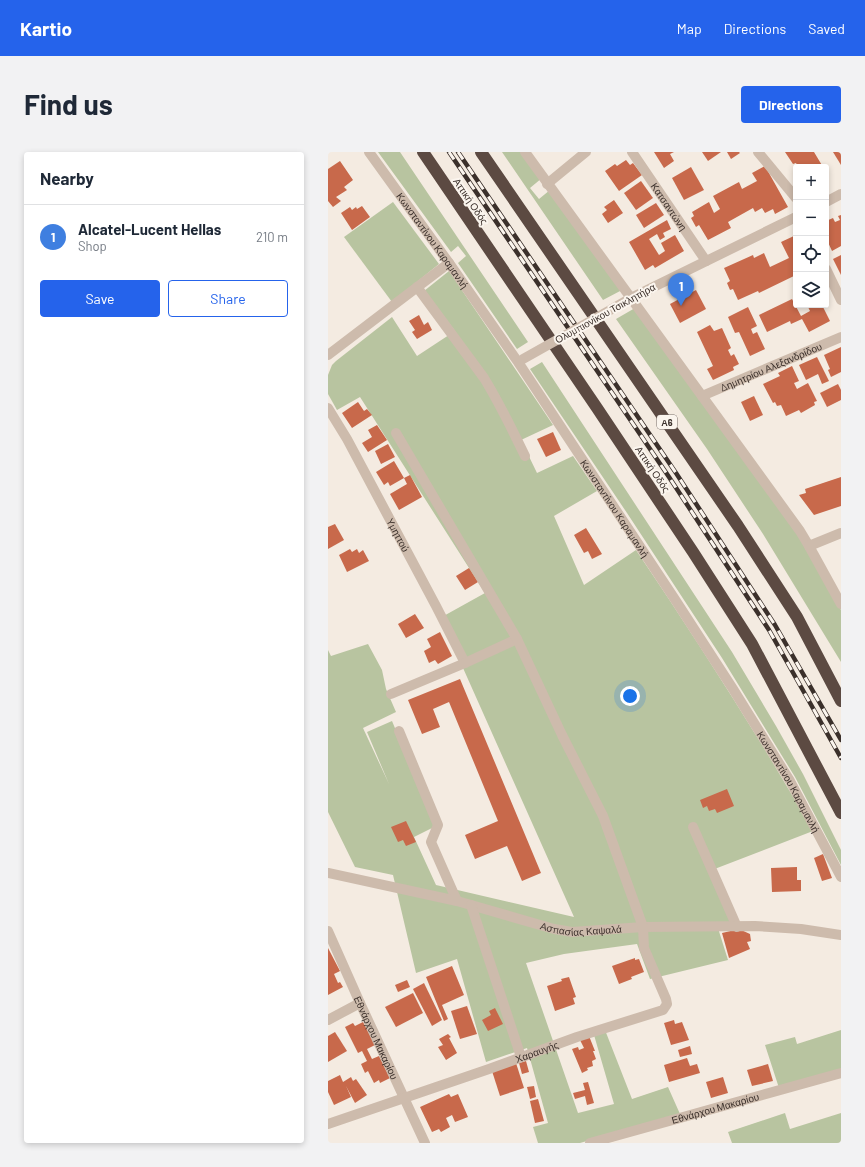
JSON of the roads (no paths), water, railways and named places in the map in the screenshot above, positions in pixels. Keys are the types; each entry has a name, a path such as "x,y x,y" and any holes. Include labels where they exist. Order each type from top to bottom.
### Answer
{"highway":[{"name":"Αττική Οδός","path":"422,152 598,408 747,637 841,813"},
{"name":"Α6","path":"481,152 738,526 797,617 841,701"}],"street":[{"name":"Κωνσταντίνου Καραμανλή","path":"369,152 521,360 733,689 790,782 841,877"},
{"path":"525,152 800,531 841,604"},
{"path":"547,184 586,152"},
{"name":"Κατσαντώνη","path":"632,152 706,261"},
{"path":"758,152 793,194"},
{"path":"829,200 841,194"},
{"name":"Ολυμπιονίκου Τσικλητήρα","path":"521,360 630,298 793,218"},
{"path":"328,355 449,262"},
{"path":"827,272 841,300"},
{"path":"417,287 484,378 501,406 525,456"},
{"name":"Δημητρίου Αλεξανδρίδου","path":"702,396 841,337"},
{"name":"Υμηττού","path":"328,408 347,439 465,663"},
{"path":"396,433 517,639 562,735 603,816 643,927"},
{"path":"809,546 841,533"},
{"path":"390,694 465,663 517,639"},
{"path":"399,731 438,825 431,842 457,901"},
{"path":"693,827 737,927"},
{"name":"Ασπασίας Καψαλά","path":"328,873 457,901 554,929 572,932 643,927 774,927 838,933"},
{"path":"471,905 521,1057"},
{"name":"Χαραυγής","path":"328,1124 577,1037 663,1010 667,1004 666,998 644,948 643,927"},
{"name":"Εθνάρχου Μακαρίου","path":"328,931 425,1143"},
{"path":"328,1020 360,1003"},
{"name":"Εθνάρχου Μακαρίου","path":"590,1143 841,1073"}],"railway":[{"path":"449,152 669,477 769,630 841,758"},
{"path":"458,152 676,473 775,625 841,740"}],"place":[{"name":"Alcatel-Lucent Hellas","path":"681,306"}]}
